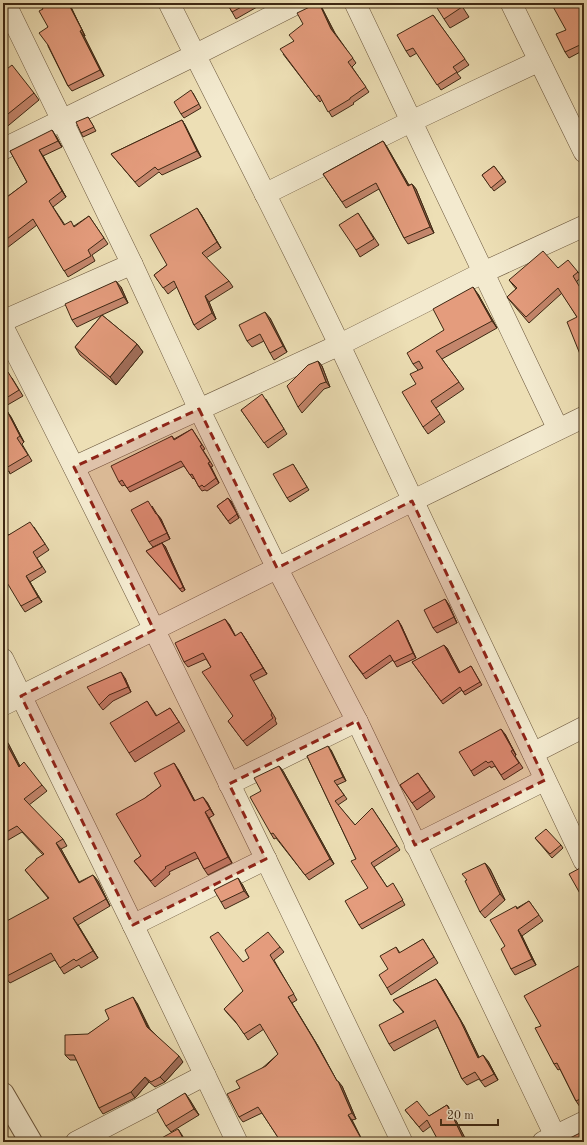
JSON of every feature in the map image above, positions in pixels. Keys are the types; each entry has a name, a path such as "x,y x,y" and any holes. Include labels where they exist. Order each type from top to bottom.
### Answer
{"street":[{"path":"4,3 132,264 199,409 277,568 357,721 552,1140 584,1122"},
{"path":"169,3 339,345 584,861"},
{"path":"3,149 298,3"},
{"path":"355,3 558,429"},
{"path":"511,3 584,152"},
{"path":"265,194 412,121 539,61"},
{"path":"74,467 339,345 484,272 584,226"},
{"path":"3,321 132,264"},
{"path":"3,327 74,467 266,858 402,1142"},
{"path":"12,700 584,417"},
{"path":"3,659 12,700 133,925 237,1142"},
{"path":"229,784 357,721"},
{"path":"533,753 584,727"},
{"path":"415,844 545,780"},
{"path":"133,925 266,858"},
{"path":"76,1142 205,1076"},
{"path":"3,1094 31,1142"}],"highlighted area":[{"path":"199,409 277,568 412,501 545,780 415,845 357,721 229,784 266,859 133,925 21,696 154,630 74,467"}],"building":[{"path":"40,3 68,3 82,30 80,31 100,70 68,86 48,45 39,33 48,27 39,11 43,9"},
{"path":"227,3 249,3 232,12"},
{"path":"318,3 331,29 353,58 348,62 366,87 350,99 328,112 319,95 316,97 280,49 294,41 289,35 303,24 297,13"},
{"path":"434,3 459,3 462,7 444,19"},
{"path":"551,3 584,3 584,43 565,52 556,34 566,30"},
{"path":"433,15 465,59 453,67 457,72 437,85 413,48 406,51 397,35"},
{"path":"12,65 34,93 3,118 3,72"},
{"path":"191,90 199,104 181,114 174,102"},
{"path":"88,117 94,127 81,133 76,122"},
{"path":"182,120 197,151 158,170 155,167 135,182 111,154"},
{"path":"52,130 58,141 39,150 62,191 49,201 64,225 71,221 74,227 89,216 104,238 88,250 91,256 64,271 33,219 3,242 3,200 27,182 10,151"},
{"path":"383,141 408,186 412,184 430,227 404,238 376,183 342,202 323,174"},
{"path":"494,166 503,178 491,188 482,175"},
{"path":"197,208 217,242 202,253 229,281 205,296 212,313 194,325 174,281 163,288 154,275 167,265 150,235"},
{"path":"358,213 374,239 356,250 339,225"},
{"path":"543,251 558,268 568,260 578,272 573,276 584,294 584,364 567,322 577,317 558,288 526,317 507,297 517,288 509,280"},
{"path":"116,281 124,297 72,320 65,304"},
{"path":"473,287 492,321 436,351 459,382 431,401 440,414 423,427 402,392 416,384 410,374 423,368 419,361 413,364 407,353 444,330 433,309"},
{"path":"265,312 283,346 270,353 260,334 247,341 239,325"},
{"path":"102,315 137,344 110,377 75,347"},
{"path":"318,361 326,382 320,384 298,407 287,386 308,365"},
{"path":"8,372 19,390 3,400 3,375"},
{"path":"262,394 284,429 264,443 241,410"},
{"path":"3,407 7,411 20,436 17,438 28,455 6,468 5,465 3,466"},
{"path":"192,429 202,445 200,446 210,462 208,463 216,478 204,487 202,485 199,487 192,474 190,475 181,461 127,488 122,480 119,482 111,466 172,436 174,440"},
{"path":"293,464 307,487 287,498 273,474"},
{"path":"228,498 237,514 228,521 217,506"},
{"path":"148,501 167,533 149,542 131,510"},
{"path":"30,522 45,544 33,552 42,567 26,576 38,597 21,606 3,576 3,526 7,536"},
{"path":"162,543 183,587 180,589 146,551"},
{"path":"445,599 454,617 433,628 424,610"},
{"path":"225,619 235,636 241,632 263,668 250,675 272,713 271,715 273,718 243,741 228,721 233,716 202,672 211,667 203,653 184,662 175,643"},
{"path":"398,620 413,653 394,662 390,655 363,674 349,656"},
{"path":"444,645 459,673 471,666 480,682 463,692 460,687 441,701 412,662"},
{"path":"121,672 128,687 109,695 99,705 87,687"},
{"path":"147,701 156,716 170,708 179,722 129,753 110,723"},
{"path":"501,729 513,750 511,751 519,763 501,775 492,761 488,763 486,761 471,771 459,752"},
{"path":"3,737 19,767 24,762 42,785 24,799 63,839 56,843 79,883 93,875 106,899 73,918 93,951 76,961 74,959 60,968 51,953 5,977 3,973 3,923 49,898 25,870 36,859 44,854 17,826 3,834"},
{"path":"328,746 343,777 334,781 344,795 335,801 355,825 372,808 397,846 371,863 387,887 393,883 403,900 359,925 345,901 368,888 351,861 356,859 307,756"},
{"path":"174,763 194,801 203,797 210,809 205,812 228,857 204,869 195,852 165,867 166,868 151,881 134,861 141,856 116,814 145,798 161,786 154,773"},
{"path":"279,766 330,859 305,875 273,833 271,834 250,797 261,791 254,778"},
{"path":"418,773 430,791 412,803 400,785"},
{"path":"546,829 561,845 550,854 535,838"},
{"path":"485,863 500,894 480,912 465,881 467,880 462,874"},
{"path":"582,867 584,870 584,896 582,897 569,874"},
{"path":"238,878 244,891 221,902 214,890"},
{"path":"529,901 539,915 518,930 532,959 511,969 501,949 505,946 490,920 516,906 517,909"},
{"path":"218,932 243,962 249,958 245,950 268,932 280,947 270,955 294,994 288,997 338,1081 352,1113 348,1115 363,1142 281,1142 258,1107 239,1117 227,1094 240,1088 236,1081 266,1066 278,1054 260,1024 244,1034 224,1009 243,991 210,937"},
{"path":"423,939 434,957 387,988 379,975 388,969 380,956 396,947 399,953"},
{"path":"584,963 584,1059 582,1061 584,1065 584,1097 576,1101 557,1063 554,1064 535,1028 541,1026 524,996"},
{"path":"436,979 460,1020 478,1058 483,1055 494,1074 481,1081 475,1072 462,1079 435,1020 389,1044 379,1025 404,1012 393,1000"},
{"path":"133,997 147,1027 179,1056 160,1077 151,1082 145,1077 131,1092 99,1108 74,1055 65,1055 65,1035 88,1034 109,1019 105,1010"},
{"path":"185,1093 194,1109 166,1126 157,1110"},
{"path":"417,1101 429,1116 447,1105 465,1142 439,1142 427,1120 419,1127 405,1110"},
{"path":"178,1129 185,1142 160,1142 158,1140"},
{"path":"584,1131 584,1142 570,1142 568,1139"}]}
